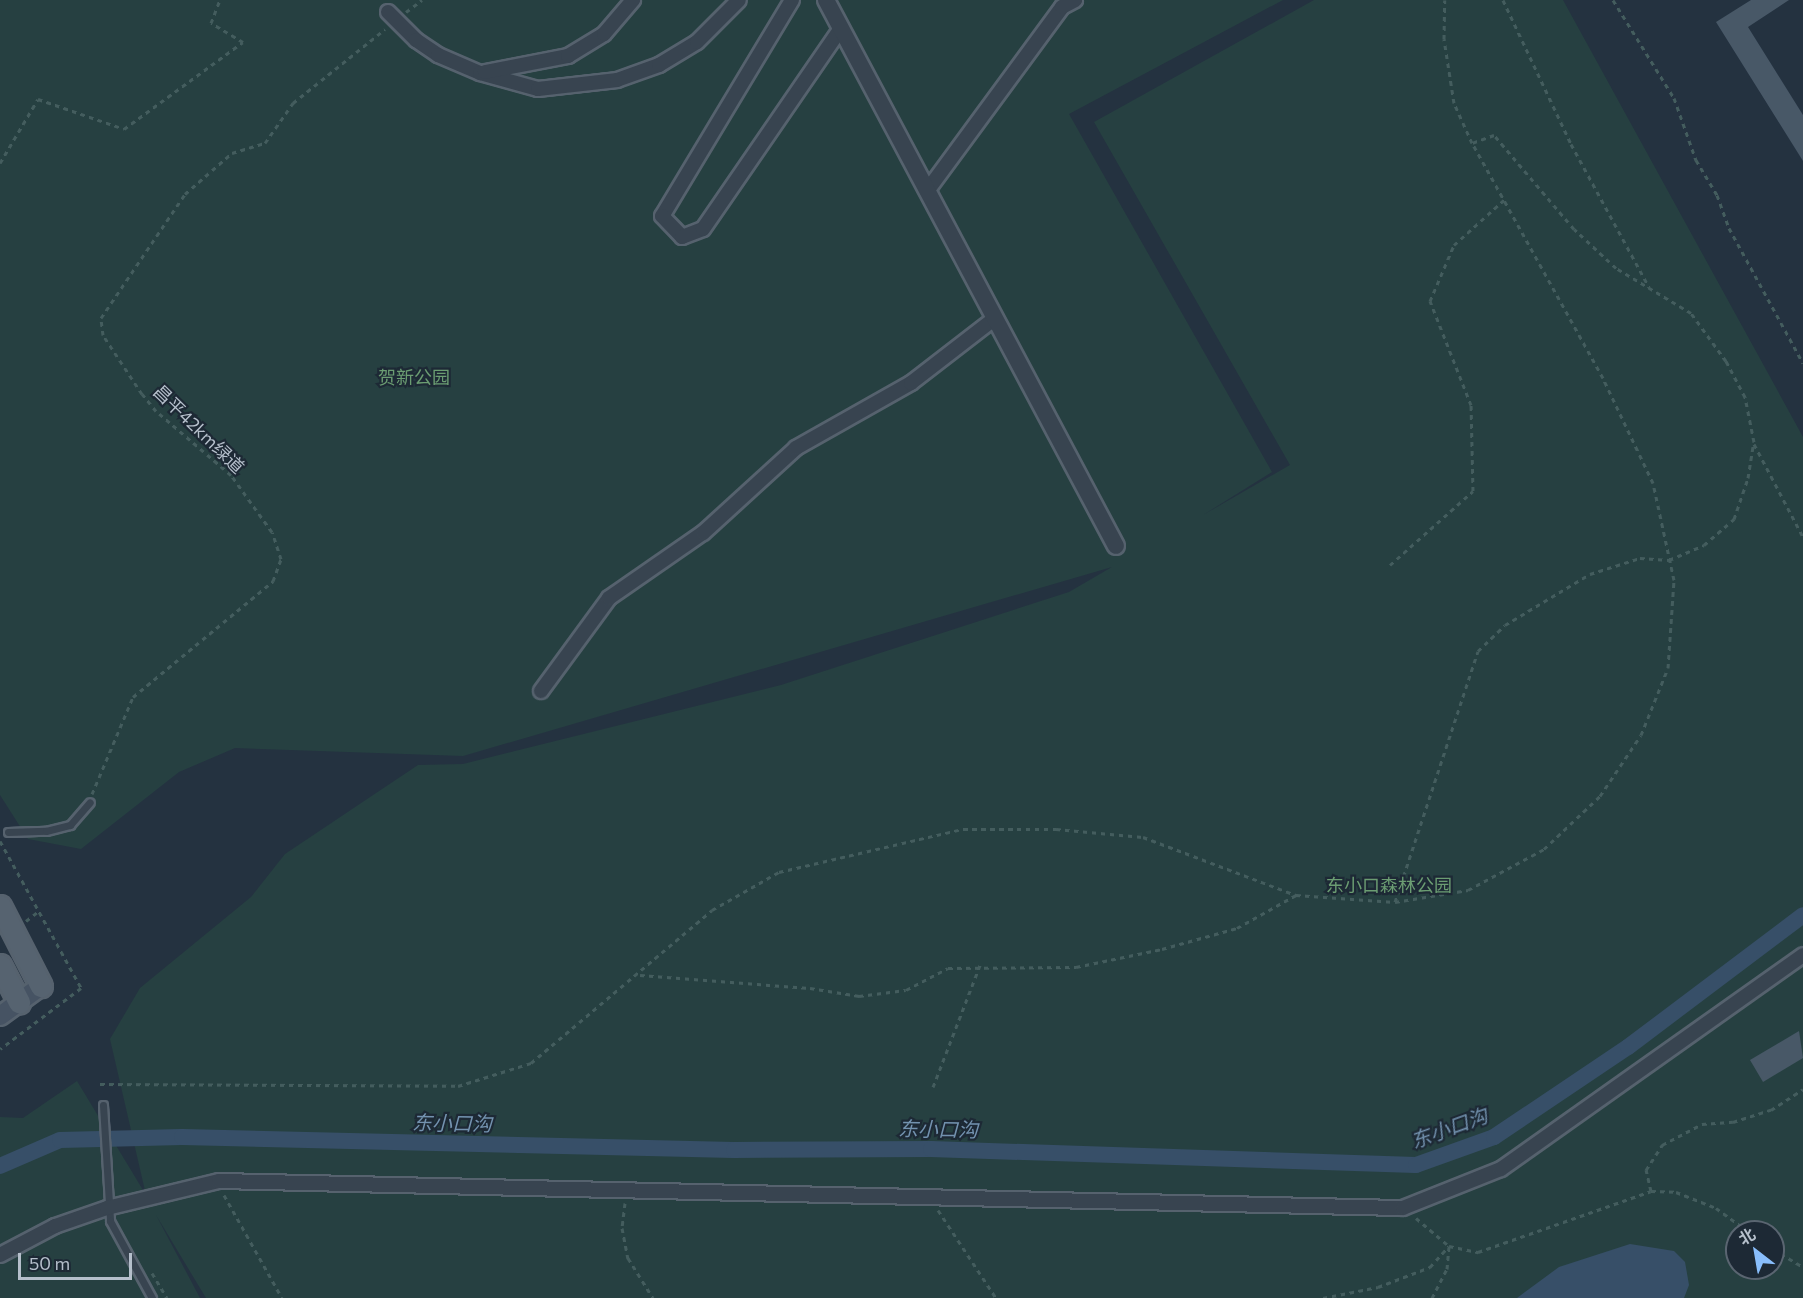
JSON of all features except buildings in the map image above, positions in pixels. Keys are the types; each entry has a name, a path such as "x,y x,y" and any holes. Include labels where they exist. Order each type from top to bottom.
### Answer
{"main road":[{"path":"0,906 41,986 0,1016"},
{"path":"19,1002 1,969 25,953"}],"street":[{"path":"480,73 568,56 604,34 633,0"},
{"path":"391,16 438,55 480,73 538,89 617,80 659,64 697,42 739,0"},
{"path":"792,0 662,216 682,237 703,229 841,28"},
{"path":"826,0 1116,546"},
{"path":"927,191 1062,7 1075,0"},
{"path":"541,691 609,598 703,533 796,448 911,383 995,318"},
{"path":"0,1255 55,1226 108,1204 219,1181 626,1188 1403,1208 1501,1169 1803,955"}],"lane":[{"path":"8,832 46,831 70,825 90,802"},
{"path":"103,1105 110,1221 152,1298"}],"path":[{"path":"0,163 38,99 124,129 243,42 211,23 220,0"},
{"name":"昌平42km绿道","path":"90,802 133,697 273,581 280,559 272,532 231,475 156,411 142,394 103,335 101,318 185,194 232,153 265,143 293,104 391,16 422,0"},
{"path":"100,1084 458,1086 531,1063 639,975 712,910 779,872 963,829 1056,829 1143,837 1296,895 1395,902 1468,890 1544,849 1600,796 1641,735 1668,668 1674,580 1653,483 1603,378 1506,198 1472,143 1454,103 1444,39 1445,0"},
{"path":"1503,0 1570,144 1651,289"},
{"path":"1613,0 1674,98 1696,160 1717,195 1729,228 1803,363"},
{"path":"1472,143 1494,135 1574,229 1616,268 1691,313 1726,361 1745,397 1754,442 1763,467 1803,537"},
{"path":"1390,566 1473,491 1471,405 1430,301 1454,245 1506,198"},
{"path":"1395,902 1478,651 1505,625 1590,574 1640,558 1669,560 1704,545 1734,519 1748,478 1754,442"},
{"path":"0,841 81,988 0,1049"},
{"path":"639,975 810,988 859,996 906,990 948,968 980,965 1076,967 1162,949 1237,928 1296,895"},
{"path":"933,1087 980,965"},
{"path":"1651,1191 1646,1170 1662,1146 1702,1124 1733,1122 1771,1110 1803,1089"},
{"path":"219,1181 282,1298"},
{"path":"626,1188 622,1228 628,1258 653,1298"},
{"path":"1403,1208 1449,1246 1478,1252 1651,1191 1676,1192 1716,1208 1732,1220"},
{"path":"930,1196 962,1251 996,1298"},
{"path":"1323,1298 1378,1287 1430,1267 1449,1246"},
{"path":"1432,1298 1447,1269 1449,1246"},
{"path":"1785,1256 1803,1267"}],"green space":[{"name":"东小口森林公园","path":"0,0 1283,0 1069,114 1272,472 1203,515 1290,465 1094,122 1314,0 1563,0 1803,437 1803,1298 206,1298 156,1215 200,1298 0,1298 0,1117 23,1118 77,1081 146,1195 110,1039 140,988 251,897 285,854 418,765 463,764 781,685 1069,592 1112,567 463,756 235,748 179,772 81,849 28,839 0,795"}],"water":[{"path":"1630,1244 1674,1251 1685,1262 1689,1285 1684,1298 1517,1298 1559,1267"}],"waterway":[{"name":"东小口沟","path":"0,1166 60,1140 182,1137 734,1150 931,1149 1416,1165 1494,1137 1628,1047 1803,915"}],"park label":[{"name":"贺新公园","path":"414,377"}]}
